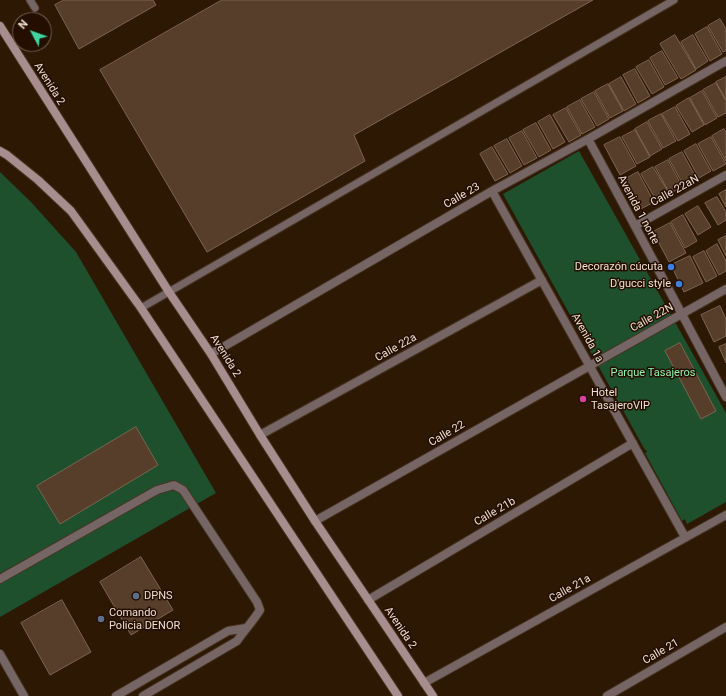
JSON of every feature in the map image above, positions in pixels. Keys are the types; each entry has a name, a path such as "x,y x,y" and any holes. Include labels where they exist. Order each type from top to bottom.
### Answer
{"street":[{"name":"Avenida 2","path":"0,26 169,292 211,354 260,436 432,696"},
{"name":"Calle 23","path":"211,354 492,191 588,140 726,61"},
{"name":"Avenida 1 norte","path":"588,140 726,397"},
{"path":"0,151 38,180 71,211 141,308 398,696"},
{"name":"Calle 22aN","path":"635,226 726,175"},
{"name":"Avenida 1a","path":"492,191 685,537"},
{"name":"Calle 22a","path":"260,436 542,280"},
{"name":"Calle 22N","path":"589,365 726,289"},
{"name":"Calle 22","path":"315,521 589,365"},
{"name":"Calle 21b","path":"368,600 633,443"},
{"path":"0,579 157,490 174,485 183,490 257,602 260,610 237,641 144,696"},
{"name":"Calle 21a","path":"424,683 726,515"},
{"name":"Calle 21","path":"607,696 726,626"},
{"path":"116,696 228,631 246,628"},
{"path":"0,654 24,696"}],"lane":[{"path":"30,0 35,8"},
{"path":"141,308 674,0"}],"green space":[{"name":"Parque Tasajeros","path":"579,151 726,413 726,502 687,524 685,519 682,521 645,453 647,452 646,450 503,194"},
{"path":"0,172 31,202 76,252 216,493 0,617"}],"building":[{"path":"64,0 153,0 156,5 79,49 55,5"},
{"path":"222,0 593,0 354,135 365,161 207,252 100,70"},
{"path":"720,19 726,29 726,51 723,52 708,26"},
{"path":"707,27 722,54 710,61 695,34"},
{"path":"675,35 696,70 681,79 660,44"},
{"path":"693,35 708,61 696,69 681,42"},
{"path":"662,51 678,78 665,85 650,58"},
{"path":"649,60 664,87 652,94 636,67"},
{"path":"635,69 650,96 638,103 623,75"},
{"path":"621,77 636,104 624,111 609,84"},
{"path":"726,77 726,100 716,82"},
{"path":"716,83 726,101 726,113 718,117 703,90"},
{"path":"608,84 623,111 610,118 595,91"},
{"path":"702,91 717,118 705,125 690,98"},
{"path":"594,92 609,119 597,126 581,99"},
{"path":"689,98 704,125 692,132 676,106"},
{"path":"580,100 595,127 582,134 567,107"},
{"path":"675,107 690,134 678,141 662,114"},
{"path":"566,108 581,135 569,142 553,115"},
{"path":"661,114 676,141 663,148 648,121"},
{"path":"550,115 565,142 553,149 538,122"},
{"path":"647,122 662,149 650,156 635,129"},
{"path":"536,123 551,150 539,157 523,130"},
{"path":"724,129 726,132 726,161 712,136"},
{"path":"635,130 650,157 637,164 622,137"},
{"path":"522,131 537,158 524,165 509,138"},
{"path":"620,137 636,166 620,175 604,145"},
{"path":"711,137 726,164 713,171 698,144"},
{"path":"507,139 522,166 510,173 494,146"},
{"path":"696,144 711,171 699,178 684,151"},
{"path":"492,147 508,174 495,181 480,154"},
{"path":"682,152 697,179 684,186 669,159"},
{"path":"668,160 682,186 670,194 655,167"},
{"path":"653,167 669,193 656,200 641,174"},
{"path":"638,172 654,202 637,211 622,181"},
{"path":"726,190 726,207 719,194"},
{"path":"717,197 726,212 726,220 718,225 705,203"},
{"path":"698,206 711,227 698,235 685,214"},
{"path":"683,215 697,241 685,248 671,222"},
{"path":"670,223 686,253 669,262 653,232"},
{"path":"726,236 726,256 718,240"},
{"path":"717,244 726,261 726,271 719,275 706,251"},
{"path":"704,251 717,276 706,282 693,257"},
{"path":"690,256 703,283 684,292 671,265"},
{"path":"720,306 726,319 726,336 714,342 701,315"},
{"path":"680,343 716,411 701,419 665,351"},
{"path":"726,344 726,363 719,347"},
{"path":"136,427 158,465 60,524 37,486"},
{"name":"DPNS","path":"141,557 173,610 131,635 100,582"},
{"path":"62,600 91,652 50,675 21,623"}],"place":[{"name":"Decorazón cúcuta","path":"671,267"},
{"name":"D'gucci style","path":"679,284"},
{"name":"Hotel TasajeroVIP","path":"583,399"},
{"name":"DPNS","path":"136,596"},
{"name":"Comando Policia DENOR","path":"101,619"}]}
